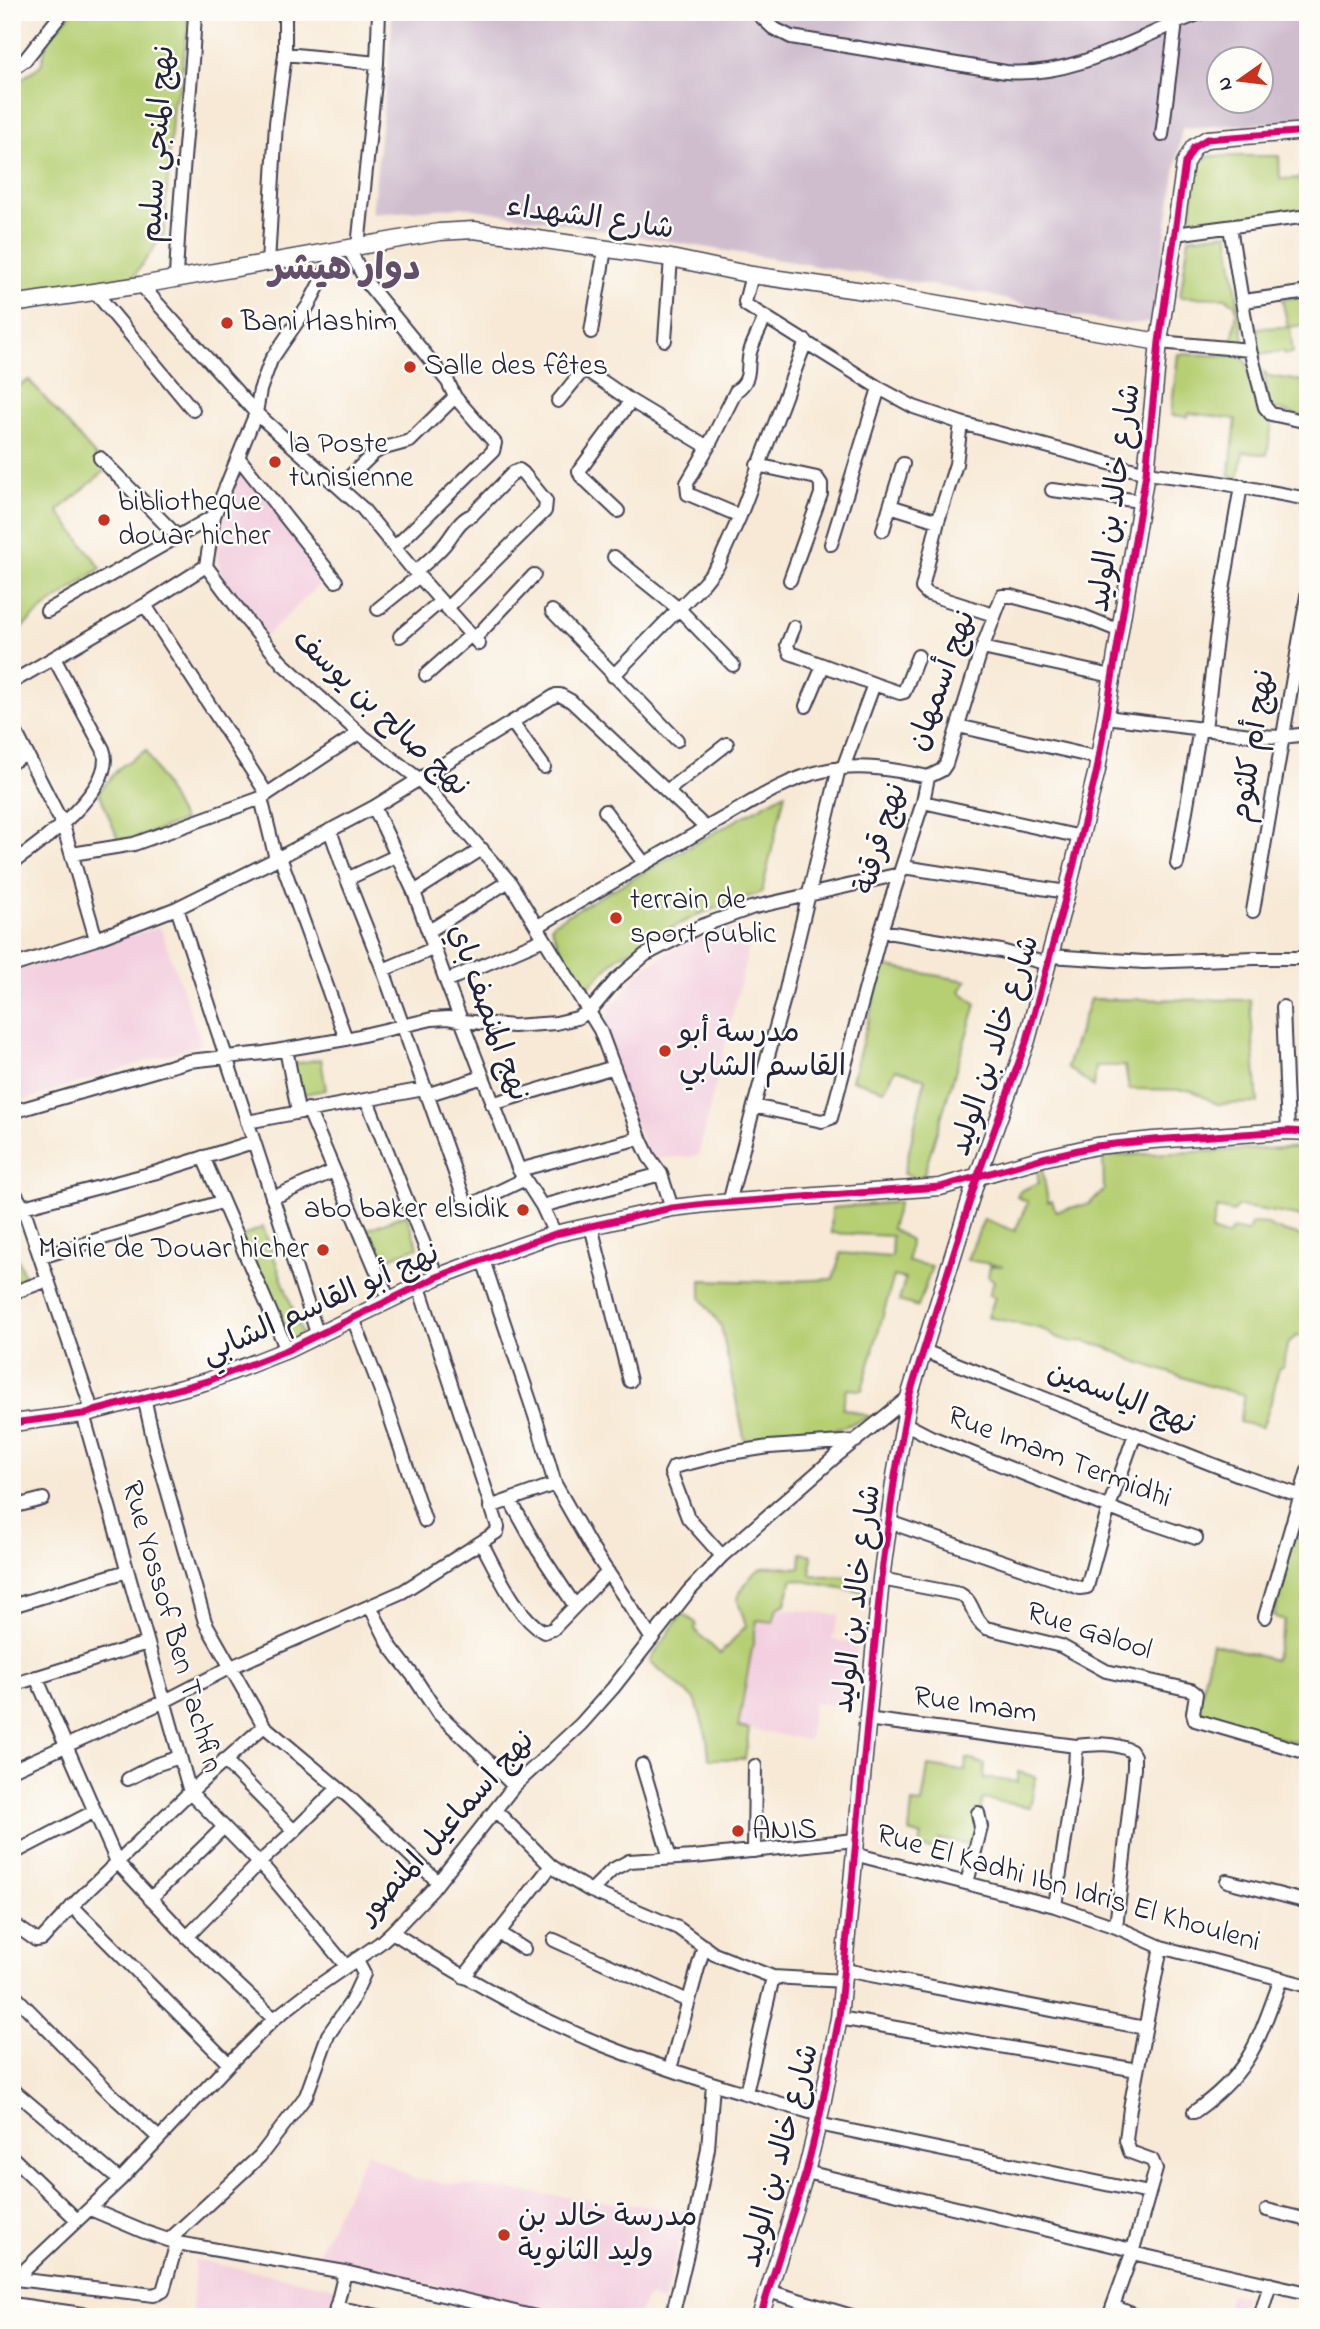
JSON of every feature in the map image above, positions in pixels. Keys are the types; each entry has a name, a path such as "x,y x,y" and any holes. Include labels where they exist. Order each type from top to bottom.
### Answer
{"street":[{"path":"12,69 25,60 63,12"},
{"name":"نهج المنجي سليم","path":"176,279 178,220 195,12"},
{"path":"268,263 276,123 285,54 285,12"},
{"path":"12,681 145,605 206,566 214,516 256,413 260,390 271,360 348,249 377,63 379,12"},
{"path":"756,12 773,28 792,37 1028,74 1048,71 1100,55 1203,12"},
{"path":"1162,135 1176,22"},
{"path":"285,54 377,63"},
{"name":"شارع خالد بن الوليد","path":"760,2317 806,2172 839,2018 881,1579 904,1423 909,1398 977,1178 1027,1040 1067,892 1099,758 1146,473 1159,342 1185,163 1194,147 1203,141 1224,136 1308,131"},
{"path":"1175,234 1308,216"},
{"path":"1230,227 1250,350 1266,410 1308,422"},
{"name":"شارع الشهداء","path":"12,304 141,285 458,229 671,258 752,275 871,292 1159,342"},
{"path":"591,332 605,248"},
{"path":"348,249 367,283 447,382 455,397 493,439 495,448 395,547"},
{"path":"665,340 671,258"},
{"path":"752,275 745,303 879,388 914,407 961,423 1146,473 1241,486 1308,499"},
{"path":"141,285 256,413 362,508 475,639"},
{"path":"95,292 193,410"},
{"path":"1244,301 1308,292"},
{"path":"740,516 688,494 687,483 736,391 742,387 749,374 750,354 765,317"},
{"path":"613,676 680,610 718,565 740,516 806,341"},
{"path":"1159,342 1250,350"},
{"path":"558,401 586,370 631,401 708,447"},
{"path":"831,544 879,388"},
{"path":"340,486 373,454 410,441 455,397"},
{"path":"618,512 579,471 631,401"},
{"path":"961,423 956,464 938,521 922,585 923,591 994,615"},
{"path":"238,457 336,581"},
{"path":"100,458 178,537"},
{"path":"883,530 903,464"},
{"path":"757,465 817,478 821,484 821,494 790,580"},
{"path":"378,609 417,574 466,517 472,515 514,472 519,470 523,473 546,501 545,511 444,605 400,636"},
{"path":"1177,864 1202,729 1241,486"},
{"path":"1052,490 1141,500"},
{"path":"890,506 938,521"},
{"path":"47,611 214,516"},
{"path":"614,557 680,610 733,665"},
{"name":"نهج صالح بن يوسف","path":"206,566 282,663 359,733 420,780 509,881 600,1030 639,1138 661,1174 672,1208"},
{"path":"426,675 475,639 534,575"},
{"name":"نهج أم كلثوم","path":"1253,911 1308,590"},
{"name":"نهج أسمهان","path":"928,777 942,770 946,764 1000,598 1011,596 1078,614 1121,631"},
{"path":"145,605 264,796 278,858 346,1039"},
{"path":"552,611 677,740"},
{"path":"794,627 787,645 789,652 900,693 904,692 918,656"},
{"path":"982,648 1112,676"},
{"path":"12,863 63,825 99,781 107,762 103,749 54,658"},
{"path":"806,706 823,666"},
{"path":"729,1203 783,1002 841,768 874,684"},
{"path":"12,966 96,939 177,908 278,858 374,807 556,695 565,697 706,828"},
{"path":"1106,717 1282,737 1308,734"},
{"path":"512,722 544,767"},
{"path":"12,725 63,825 96,939"},
{"path":"958,726 1099,758"},
{"path":"72,854 134,844 264,796 359,733"},
{"path":"667,791 727,744"},
{"path":"12,762 27,754"},
{"name":"نهج قرقنة","path":"538,926 644,863 794,780 841,768 880,768 928,777 923,802 881,931 831,1118 822,1121 754,1106"},
{"path":"923,802 1081,837"},
{"name":"نهج المنصف باي","path":"374,807 414,892 492,1104 522,1175 542,1206 555,1234"},
{"path":"605,811 644,863"},
{"path":"330,830 467,1204 473,1204 522,1175 639,1138"},
{"path":"414,892 482,849"},
{"path":"347,878 396,856"},
{"path":"12,1112 167,1066 206,1058 226,1058 286,1049 448,1018 513,1026 578,1018 590,1012 629,968 645,955 728,915 902,870 1067,892"},
{"path":"429,931 509,881"},
{"path":"177,908 318,1336"},
{"path":"881,931 1049,960 1144,962 1308,958"},
{"path":"446,981 544,939"},
{"path":"383,970 435,948"},
{"path":"1283,1007 1288,1131"},
{"path":"286,1049 303,1110 334,1171 389,1300"},
{"path":"492,1104 614,1067"},
{"path":"247,1122 303,1110 425,1092 483,1077"},
{"path":"366,1100 437,1278"},
{"name":"نهج أبو القاسم الشابي","path":"12,1423 88,1412 208,1381 287,1350 437,1278 555,1234 672,1208 948,1186 1043,1158 1096,1146 1288,1131 1308,1132"},
{"path":"23,1207 147,1175 253,1142"},
{"path":"203,1157 287,1350"},
{"path":"272,1198 334,1171"},
{"path":"542,1206 661,1174"},
{"name":"Rue Yossof Ben Tachfin","path":"12,1188 23,1207 41,1257 88,1412 127,1571 190,1792 351,1963"},
{"path":"41,1257 221,1202"},
{"path":"591,1226 629,1381"},
{"path":"483,1260 555,1484 578,1527 652,1639"},
{"path":"12,1293 48,1280"},
{"path":"12,1770 163,1702 229,1668 402,1592 498,1531 419,1287"},
{"path":"353,1318 384,1399 425,1521"},
{"name":"نهج الياسمين","path":"924,1351 1242,1476 1304,1497"},
{"path":"144,1397 155,1447 205,1622 264,1726 338,1788 438,1882"},
{"name":"نهج اسماعيل المنصور","path":"14,2281 120,2180 229,2063 274,2020 392,1932 438,1882 514,1786 592,1713 689,1591 722,1556 909,1398"},
{"name":"Rue Imam Termidhi","path":"904,1423 931,1437 1196,1538"},
{"path":"888,1522 1083,1588 1089,1584 1109,1507 1135,1434"},
{"path":"722,1556 688,1518 672,1477 671,1470 674,1467 730,1453 769,1447 856,1441"},
{"path":"1265,1617 1304,1497 1308,1471"},
{"path":"490,1507 555,1484"},
{"path":"12,1507 43,1499"},
{"path":"510,1500 538,1550 575,1606"},
{"path":"481,1542 512,1597 541,1631 548,1632 553,1629 608,1572"},
{"path":"13,1603 127,1571"},
{"name":"Rue Galool","path":"881,1579 960,1594 969,1601 977,1620 986,1628 1061,1646 1106,1671 1191,1690 1195,1694 1195,1720 1308,1753"},
{"path":"370,1606 390,1646 414,1676 437,1712 514,1786"},
{"path":"12,1685 147,1643"},
{"path":"36,1677 117,1862 187,1937 274,2020"},
{"name":"Rue Imam","path":"866,1719 1076,1746 1097,1743 1128,1748 1134,1756 1116,1927"},
{"path":"12,1923 33,1939 40,1940 224,1759 264,1726"},
{"name":"Rue Imam","path":"1055,1906 1075,1772 1076,1746"},
{"path":"128,1779 155,1765 180,1757"},
{"path":"224,1759 294,1831"},
{"path":"642,1765 670,1858"},
{"path":"754,1851 755,1766"},
{"path":"187,1937 259,1863 338,1788"},
{"path":"12,1854 94,1811"},
{"path":"496,1811 551,1866 591,1891 678,1928 726,1960 773,1977 844,1975 1145,2028"},
{"path":"967,1883 981,1827 978,1813"},
{"path":"150,1899 224,1826"},
{"path":"591,1891 624,1862 754,1851 854,1847"},
{"name":"Rue El Kadhi Ibn Idris El Khouleni","path":"854,1847 967,1883 1055,1906 1116,1927 1161,1947 1308,1986"},
{"path":"464,1977 551,1866"},
{"path":"1227,1881 1308,1902"},
{"path":"72,1906 229,2063"},
{"path":"392,1932 464,1977 561,2026 603,2045 713,2084 819,2119 1149,2193"},
{"path":"499,1933 524,1949"},
{"path":"554,1940 688,2000"},
{"path":"670,2069 704,1946"},
{"path":"1139,2317 1111,2311 1132,2251 1156,2165 1149,2158 1130,2152 1126,2143 1130,2108 1161,1947"},
{"path":"14,2281 154,2295 163,2291 173,2241 260,2156 306,2096 328,2035 351,2003 365,1974 351,1963"},
{"path":"746,2093 773,1977"},
{"path":"1194,2112 1213,2099 1243,2067 1256,2045 1281,1979"},
{"path":"12,1993 112,2095 159,2138"},
{"path":"839,2018 1138,2070"},
{"path":"672,2317 706,2160 713,2084"},
{"path":"12,2089 120,2180"},
{"path":"12,2157 77,2220"},
{"path":"806,2172 1308,2293"},
{"path":"90,2209 173,2241 345,2272 536,2317"},
{"path":"1267,2210 1308,2220"},
{"path":"345,2272 335,2312 383,2317"},
{"path":"1260,2317 1270,2284"},
{"path":"768,2291 855,2317"},
{"path":"12,2304 103,2317"}],"shaded area":[{"path":"391,12 1308,12 1308,121 1182,128 1152,322 1124,324 1055,313 985,294 463,207 372,214 392,27"},
{"path":"241,465 327,577 266,636 221,579 216,542"},
{"path":"160,927 202,1044 12,1104 12,972"},
{"name":"مدرسة أبو القاسم الشابي","path":"721,928 752,935 698,1156 650,1159 600,1037 611,1008 636,975 670,951"},
{"path":"777,1608 839,1615 832,1640 858,1643 851,1706 813,1703 809,1740 738,1727 757,1620"},
{"name":"مدرسة خالد بن وليد الثانوية","path":"367,2152 415,2179 688,2211 663,2302 647,2297 637,2317 574,2317 315,2259"},
{"path":"195,2260 339,2288 331,2317 192,2317"},
{"path":"1230,2293 1245,2297 1240,2317 1224,2317"}],"green space":[{"path":"72,12 189,12 180,87 173,104 164,234 131,280 12,298 12,86 41,65 48,39"},
{"path":"1279,156 1280,179 1308,178 1308,213 1189,228 1196,168 1204,158"},
{"path":"1228,233 1244,342 1232,343 1237,312 1235,304 1226,298 1180,297 1189,238"},
{"path":"1308,296 1308,324 1290,327 1293,353 1285,354 1283,351 1259,355 1257,328 1288,327 1282,299"},
{"path":"1178,354 1241,356 1247,363 1257,412 1272,424 1267,455 1243,452 1238,479 1229,476 1236,419 1189,413 1188,417 1171,415"},
{"path":"1264,372 1269,376 1308,382 1308,418 1269,407"},
{"path":"29,380 107,469 58,511 101,568 42,610 12,636 12,390"},
{"path":"146,750 183,821 120,844 99,792 119,768"},
{"name":"terrain de sport public","path":"785,793 762,892 699,914 652,938 617,958 589,986 576,982 551,927 555,922"},
{"path":"883,966 967,981 960,991 976,1004 922,1180 904,1174 925,1079 896,1069 884,1090 852,1080"},
{"path":"1090,999 1250,1000 1258,1103 1217,1104 1191,1090 1129,1089 1125,1066 1096,1066 1094,1087 1067,1067"},
{"path":"321,1059 326,1090 298,1095 293,1064"},
{"path":"1308,1147 1308,1181 1302,1203 1305,1218 1238,1206 1233,1212 1217,1208 1211,1231 1227,1236 1233,1229 1247,1232 1252,1223 1268,1224 1272,1228 1308,1238 1308,1337 1297,1335 1287,1345 1283,1366 1278,1369 1272,1399 1262,1427 1239,1422 1245,1395 1135,1361 1108,1348 1084,1341 1073,1342 1055,1337 1042,1329 988,1317 995,1297 989,1295 994,1281 988,1276 990,1266 1003,1266 967,1260 984,1219 1015,1231 1028,1202 1017,1197 1020,1191 1039,1183 1037,1171 1042,1167 1048,1202 1052,1201 1056,1211 1089,1204 1104,1190 1103,1156"},
{"path":"899,1202 891,1228 910,1240 908,1262 932,1266 918,1307 899,1301 905,1279 894,1276 862,1390 847,1389 842,1408 871,1417 834,1430 745,1442 721,1326 701,1298 701,1280 773,1282 833,1279 841,1253 891,1257 892,1236 831,1233 832,1208"},
{"path":"406,1214 418,1247 377,1263 366,1230"},
{"path":"263,1227 302,1334 289,1342 241,1237"},
{"path":"12,1245 25,1277 12,1282"},
{"path":"1301,1506 1308,1508 1308,1693 1304,1712 1308,1713 1308,1745 1196,1718 1212,1643 1274,1660 1285,1621 1274,1616"},
{"path":"801,1553 812,1555 811,1575 848,1577 867,1587 863,1592 792,1579 785,1604 777,1608 773,1622 757,1620 738,1727 749,1729 745,1759 709,1759 707,1738 696,1701 650,1661 682,1613 696,1623 695,1630 720,1654 746,1626 737,1598 750,1578 755,1572 768,1567 800,1568"},
{"path":"966,1759 985,1764 984,1778 1018,1782 1018,1772 1036,1777 1030,1807 983,1799 974,1845 939,1839 937,1850 919,1847 922,1836 909,1832 912,1803 922,1804 928,1766 965,1771"}],"cycle path":[{"path":"760,2317 806,2172 839,2018 881,1579 909,1397 977,1178 1027,1040 1097,770 1146,473 1159,342 1185,163 1194,147 1207,139 1308,131"},
{"path":"12,1423 83,1414 208,1381 287,1350 437,1277 555,1234 672,1208 940,1187 1096,1146 1288,1131 1308,1132"}],"place":[{"name":"Bani Hashim","path":"227,323"},
{"name":"Salle des fêtes","path":"410,367"},
{"name":"la Poste tunisienne","path":"275,462"},
{"name":"bibliotheque douar hicher","path":"104,520"},
{"name":"terrain de sport public","path":"616,918"},
{"name":"مدرسة أبو القاسم الشابي","path":"665,1051"},
{"name":"abo baker elsidik","path":"523,1210"},
{"name":"Mairie de Douar hicher","path":"323,1250"},
{"name":"ANIS","path":"738,1831"},
{"name":"مدرسة خالد بن وليد الثانوية","path":"504,2235"}],"district":[{"name":"دوار هيشر","path":"345,270"}]}
